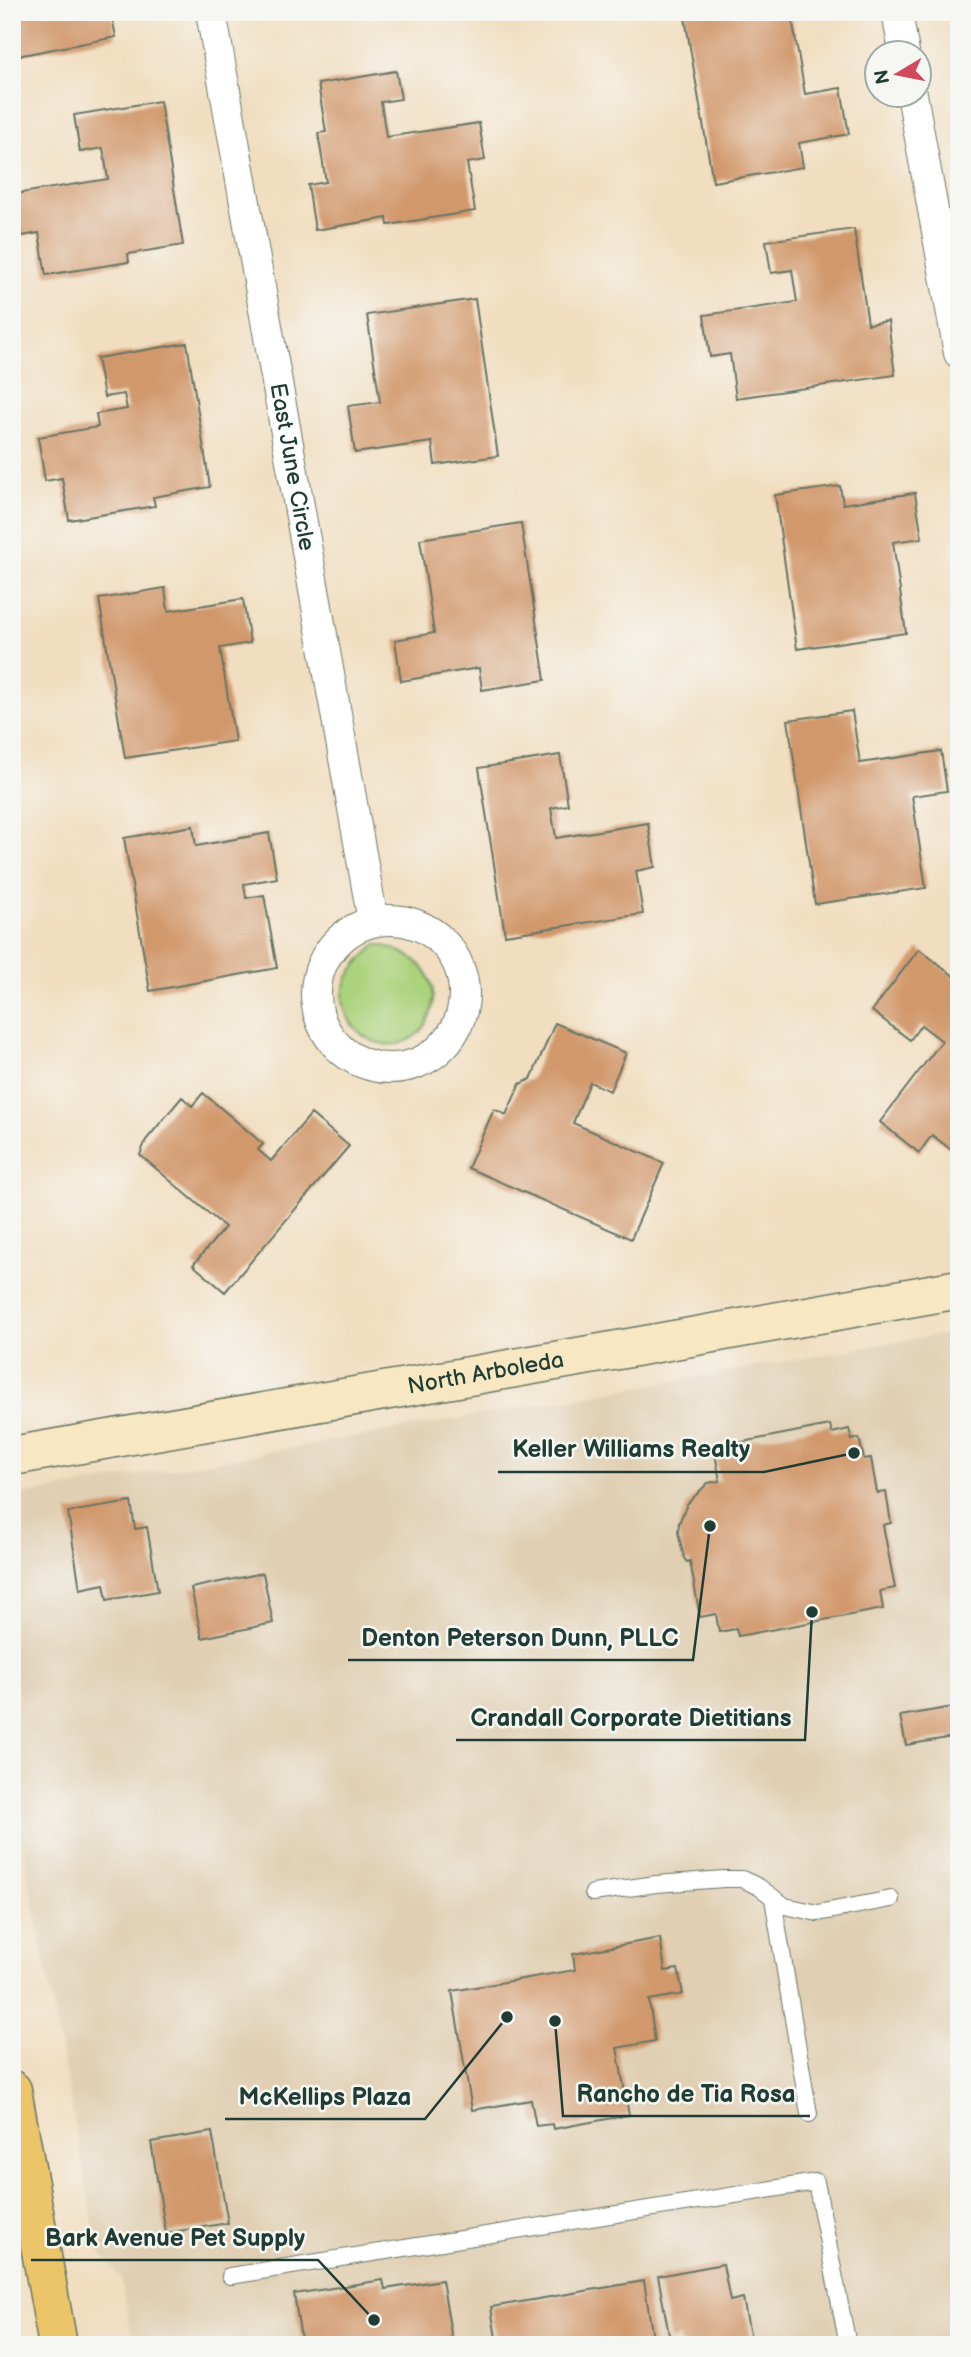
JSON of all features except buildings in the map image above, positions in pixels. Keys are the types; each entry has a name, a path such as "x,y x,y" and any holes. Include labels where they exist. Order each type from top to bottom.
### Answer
{"main road":[{"path":"12,2090 58,2345"}],"street":[{"name":"East June Circle","path":"211,12 373,921"},
{"path":"897,12 902,38"},
{"path":"915,108 959,354"},
{"path":"391,919 415,923 435,934 452,952 462,973 464,997 460,1021 447,1042 430,1058 408,1067 385,1069 362,1063 343,1052 327,1035 318,1014 315,991 320,969 330,948 347,933 373,921 391,919"},
{"name":"North Arboleda","path":"12,1456 959,1289"}],"lane":[{"path":"593,1893 656,1884 742,1879 792,1908 818,1913 891,1899"},
{"path":"773,1899 809,2114"},
{"path":"230,2276 816,2182 848,2345"}],"shaded area":[{"path":"959,1331 959,2345 133,2345 121,2279 98,2249 12,1786 12,1497"}],"green space":[{"path":"376,945 401,952 420,965 430,981 433,998 430,1016 421,1030 408,1041 391,1045 371,1040 351,1023 344,1008 344,991 348,977"}],"place":[{"name":"Keller Williams Realty","path":"854,1453"},
{"name":"Denton Peterson Dunn, PLLC","path":"710,1526"},
{"name":"Crandall Corporate Dietitians","path":"812,1612"},
{"name":"McKellips Plaza","path":"507,2017"},
{"name":"Rancho de Tia Rosa","path":"555,2021"},
{"name":"Bark Avenue Pet Supply","path":"374,2320"}]}
